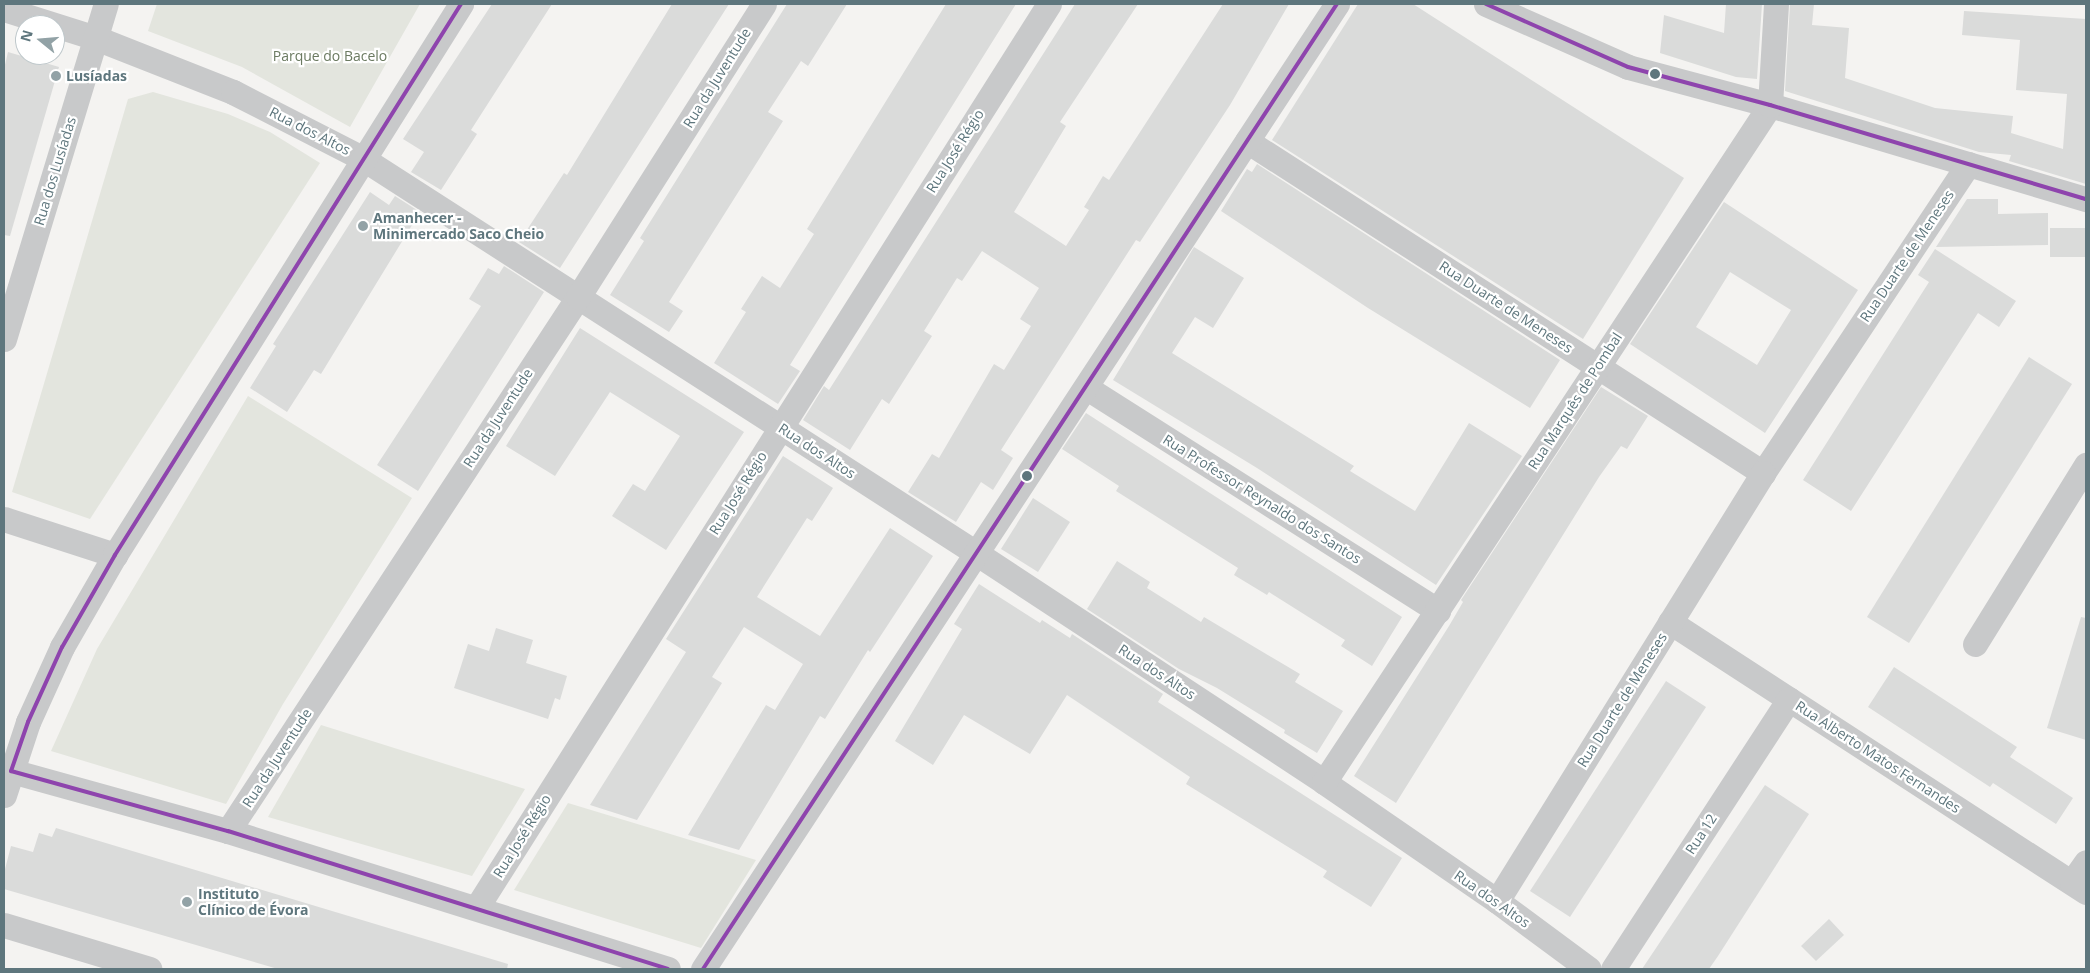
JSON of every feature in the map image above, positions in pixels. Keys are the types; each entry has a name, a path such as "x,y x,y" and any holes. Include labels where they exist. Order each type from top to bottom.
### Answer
{"street":[{"name":"Rua dos Lusíadas","path":"4,338 106,4"},
{"path":"4,795 8,770 62,648 115,555 362,158 461,4"},
{"name":"Rua da Juventude","path":"228,831 578,297 764,4"},
{"name":"Rua José Régio","path":"477,907 779,427 1049,4"},
{"path":"704,969 976,553 1087,388 1337,4"},
{"path":"1486,4 1628,67 1770,105 2086,199"},
{"name":"Rua Marquês de Pombal","path":"1324,782 1770,105 1776,4"},
{"name":"Rua dos Altos","path":"4,9 96,38 233,92 362,158 976,553 1324,782 1497,901 1589,969"},
{"name":"Rua Duarte de Meneses","path":"1247,142 1598,366 1763,474"},
{"name":"Rua Duarte de Meneses","path":"1497,901 1763,474 1968,164"},
{"name":"Rua Professor Reynaldo dos Santos","path":"1087,388 1438,611"},
{"path":"1975,644 2086,465"},
{"path":"4,518 115,555"},
{"name":"Rua Alberto Matos Fernandes","path":"1670,622 2079,887"},
{"name":"Rua 12","path":"1612,969 1789,699"},
{"path":"8,770 228,831 477,907 668,969"},
{"path":"2079,887 2086,862"},
{"path":"4,925 150,969"}],"green space":[{"name":"Parque do Bacelo","path":"157,4 420,4 350,127 242,67 148,31"},
{"path":"153,92 228,114 270,132 320,163 90,519 12,492 128,99"},
{"path":"248,396 412,498 283,704 226,804 51,751 97,649"},
{"path":"321,725 525,789 472,876 268,817"},
{"path":"568,803 756,860 701,948 514,890"}],"building":[{"path":"492,4 552,4 471,130 477,134 441,190 411,172 424,152 403,139"},
{"path":"672,4 729,4 560,268 519,242 564,173 567,175"},
{"path":"787,4 847,4 808,66 801,61 768,112 783,121 669,302 683,311 669,332 610,295 644,241 640,238"},
{"path":"946,4 1016,4 790,365 800,371 778,404 714,363 746,312 741,309 762,276 780,288 814,234 807,229"},
{"path":"1075,4 1138,4 1060,122 1066,126 1014,212 1066,246 1089,210 1084,207 1103,176 1109,180 1223,4 1289,4 1230,105 1140,242 1136,240 1001,450 1013,458 993,490 981,482 956,522 908,492 932,454 939,458 994,364 1004,370 1031,326 1020,319 1039,288 982,251 962,281 957,278 924,331 932,336 889,404 882,399 850,450 803,420 824,386 829,390"},
{"path":"1358,4 1413,4 1684,178 1583,339 1272,140"},
{"path":"1726,4 1762,4 1757,79 1736,77 1660,53 1664,15 1724,33"},
{"path":"1790,4 1814,4 1812,25 1849,28 1845,78 1935,108 2013,116 2011,133 2063,149 2067,94 2016,90 2020,40 1962,35 1964,11 2086,19 2086,184 2009,161 2011,155 1979,152 1785,91"},
{"path":"8,52 15,54 15,65 52,65 59,67 10,236 4,235 4,69"},
{"path":"1257,164 1560,360 1530,408 1368,308 1221,211 1247,169 1252,172"},
{"path":"370,192 389,205 395,196 420,212 321,374 314,370 287,412 250,388 276,346 273,344"},
{"path":"1967,199 1998,199 1998,214 2048,213 2048,245 1936,247"},
{"path":"1724,202 1858,290 1765,433 1630,344","holes":["1730,272 1791,310 1757,365 1696,327"]},
{"path":"2050,228 2086,228 2086,257 2050,257"},
{"path":"1194,247 1244,278 1213,328 1195,317 1172,353 1354,466 1350,471 1415,511 1469,423 1522,456 1436,585 1257,468 1113,380"},
{"path":"1935,249 2016,301 1999,327 1978,313 1851,511 1803,480 1929,282 1918,275"},
{"path":"504,266 544,292 418,491 377,465 481,306 469,299 488,268 499,274"},
{"path":"580,328 744,432 666,550 612,516 633,484 645,491 680,436 610,392 555,476 506,446"},
{"path":"2029,357 2072,384 1909,643 1867,617"},
{"path":"1601,387 1648,416 1627,449 1621,446 1599,477 1396,803 1354,776 1449,626 1463,602 1461,600"},
{"path":"1086,413 1402,617 1372,666 1341,646 1345,640 1269,592 1267,595 1234,575 1238,568 1116,491 1119,486 1062,449"},
{"path":"783,456 833,488 812,521 807,518 757,597 820,636 890,528 933,556 870,652 868,650 825,719 820,716 739,850 688,835 766,705 775,710 803,664 744,627 712,677 722,683 637,820 590,805 686,652 666,639"},
{"path":"1033,498 1070,522 1038,572 1001,549"},
{"path":"1117,561 1150,582 1147,588 1201,622 1204,617 1300,674 1295,682 1343,711 1317,753 1284,733 1285,730 1217,688 1179,669 1087,609"},
{"path":"979,584 1040,623 1042,620 1070,638 1072,634 1163,694 1158,702 1402,858 1371,907 1323,877 1327,871 1186,784 1190,777 1067,695 1030,754 964,715 933,765 895,741 962,629 954,624"},
{"path":"2081,617 2086,618 2086,740 2047,728"},
{"path":"496,628 533,640 526,663 567,676 560,700 555,698 548,719 454,688 468,644 489,651"},
{"path":"1894,667 2017,747 2010,757 2073,798 2056,824 1993,783 1990,787 1868,707"},
{"path":"1666,681 1706,707 1570,917 1530,891"},
{"path":"1765,785 1809,814 1718,956 1709,969 1642,969"},
{"path":"56,828 508,964 507,969 278,969 4,889 4,873 11,846 33,852 39,833 52,837"},
{"path":"1829,919 1844,935 1816,961 1801,946"}],"transit line":[{"path":"461,4 115,555 62,647 28,722 11,771 228,831 668,969"},
{"path":"703,969 1337,4"},
{"path":"1486,4 1628,67 1770,105 2086,199"}],"place":[{"name":"Lusíadas","path":"56,76"},
{"name":"Amanhecer - Minimercado Saco Cheio","path":"363,226"},
{"name":"Instituto Clínico de Évora","path":"187,902"}]}
